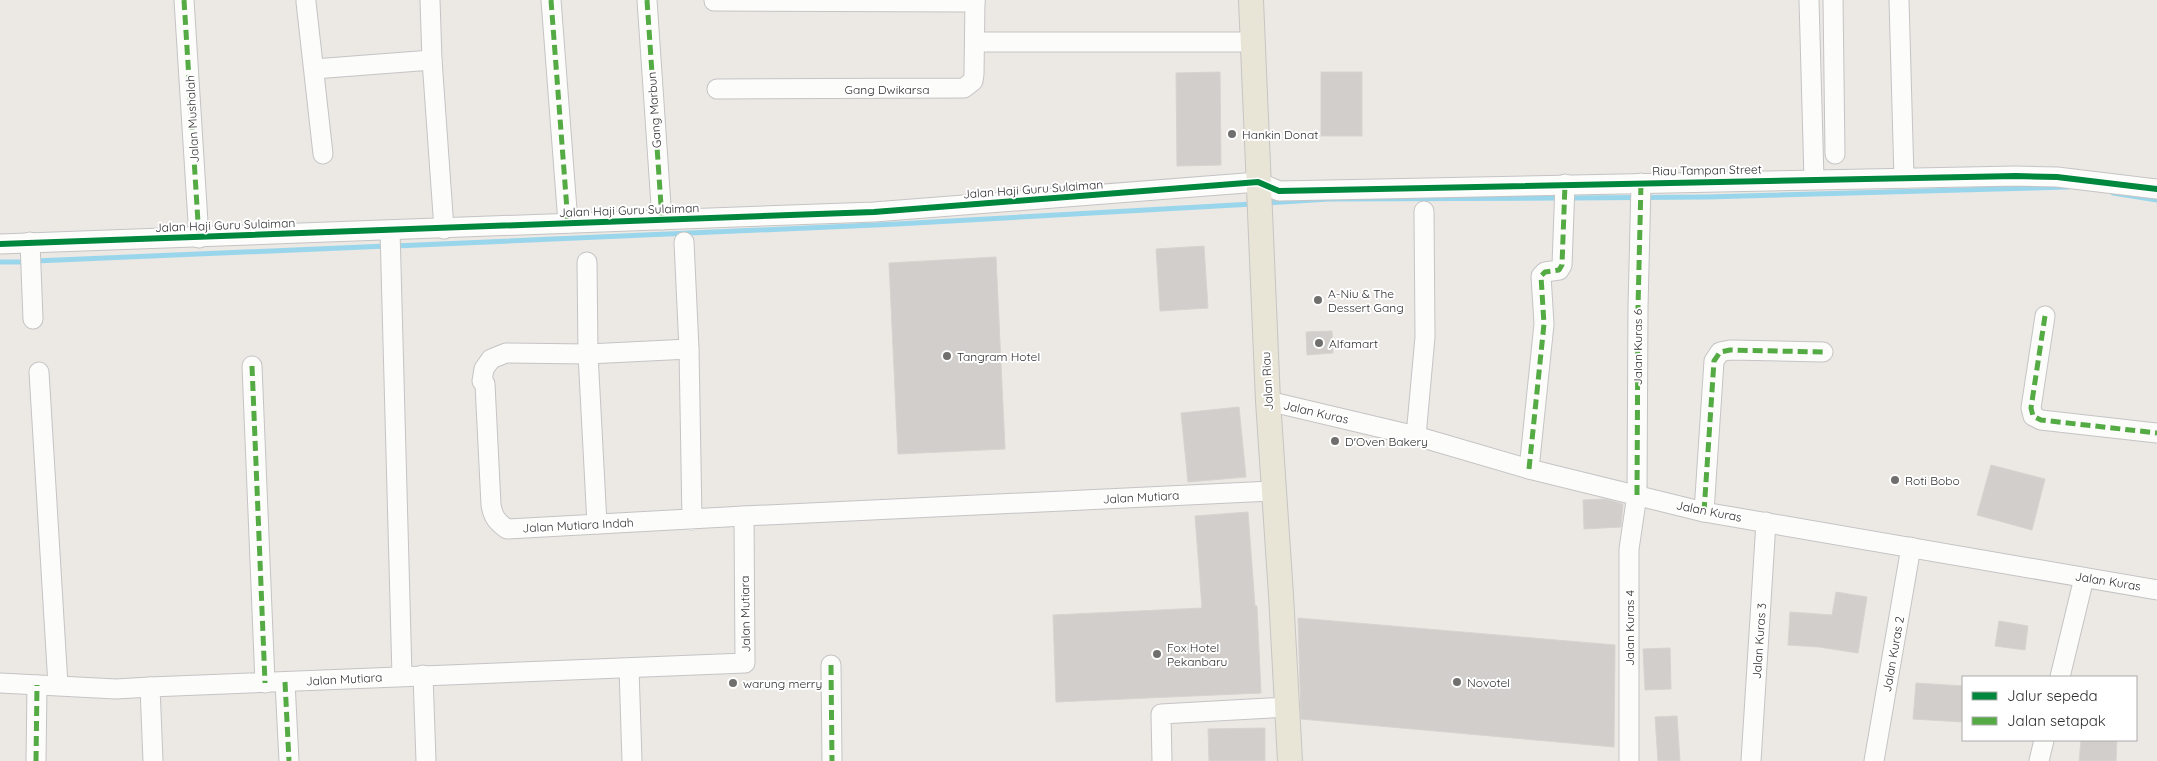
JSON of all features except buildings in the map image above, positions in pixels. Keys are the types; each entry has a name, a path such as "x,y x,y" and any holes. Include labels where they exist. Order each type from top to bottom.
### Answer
{"main road":[{"name":"Jalan Riau","path":"1251,0 1268,401 1290,761"}],"street":[{"name":"Jalan Mushalah","path":"184,0 199,238"},
{"path":"430,0 432,60 444,229"},
{"path":"551,0 568,223"},
{"name":"Gang Marbun","path":"648,0 662,220"},
{"path":"1809,0 1814,179"},
{"path":"1833,0 1835,154"},
{"path":"1899,0 1904,178"},
{"path":"714,2 975,1"},
{"name":"Gang Dwikarsa","path":"718,89 959,89 973,82 975,1"},
{"path":"306,2 323,154"},
{"path":"975,42 1253,42"},
{"path":"314,69 432,60"},
{"name":"Riau Tampan Street","path":"1259,194 1279,190 1565,193 1641,191 1814,179 2057,176 2157,189"},
{"name":"Jalan Kuras 6","path":"1637,495 1641,191"},
{"path":"1529,469 1544,324 1541,276 1545,272 1562,268 1565,193"},
{"name":"Jalan Haji Guru Sulaiman","path":"0,244 874,212 1259,194"},
{"path":"1416,436 1425,337 1424,211"},
{"path":"390,230 402,676"},
{"path":"30,242 33,318"},
{"path":"684,242 689,350 692,520"},
{"path":"587,262 588,354 597,524"},
{"path":"2045,316 2031,408 2033,416 2041,420 2157,433"},
{"path":"588,354 689,350"},
{"path":"1704,512 1712,385 1714,361 1717,355 1724,350 1823,352"},
{"name":"Jalan Mutiara Indah","path":"588,354 506,353 491,359 484,370 482,381 485,384 491,505 497,522 508,528 744,516"},
{"path":"252,366 265,683"},
{"path":"39,372 58,686"},
{"name":"Jalan Kuras","path":"1268,401 1416,436 1529,469 1704,512 2157,590"},
{"name":"Jalan Mutiara","path":"0,683 116,689 745,662 744,516 1274,491"},
{"name":"Jalan Kuras 4","path":"1629,761 1629,549 1637,495"},
{"name":"Jalan Kuras 3","path":"1751,761 1766,522"},
{"name":"Jalan Kuras 2","path":"1874,761 1911,547"},
{"path":"2060,676 2084,578"},
{"path":"831,666 832,761"},
{"path":"629,668 632,761"},
{"path":"423,675 426,761"},
{"path":"285,682 289,761"},
{"path":"36,761 38,685"},
{"path":"150,687 153,761"},
{"path":"1162,761 1161,714 1288,707"},
{"path":"2039,761 2044,741"}],"waterway":[{"path":"1569,198 1707,197 2068,187"},
{"path":"2113,193 2157,200"},
{"path":"1267,203 1329,199 1560,198"},
{"path":"395,246 897,224 1253,204"},
{"path":"35,261 387,246"},
{"path":"0,262 27,262"}],"marked path":[{"path":"184,0 199,238"},
{"path":"551,0 568,223"},
{"path":"647,0 662,220"},
{"path":"1637,495 1641,183"},
{"path":"1529,469 1544,324 1541,276 1545,272 1559,270 1562,265 1565,184"},
{"path":"2045,316 2031,408 2033,416 2041,420 2157,433"},
{"path":"1704,512 1714,361 1720,352 1730,350 1823,352"},
{"path":"252,366 265,683"},
{"path":"831,665 832,761"},
{"path":"285,682 289,761"},
{"path":"36,761 37,685"}],"cycle path":[{"path":"0,244 874,212 1258,182 1279,191 2016,176 2057,177 2157,189"}],"place":[{"name":"Hankin Donat","path":"1232,134"},
{"name":"A-Niu & The Dessert Gang","path":"1318,300"},
{"name":"Alfamart","path":"1319,343"},
{"name":"Tangram Hotel","path":"947,356"},
{"name":"D'Oven Bakery","path":"1335,441"},
{"name":"Roti Bobo","path":"1895,480"},
{"name":"Fox Hotel Pekanbaru","path":"1157,654"},
{"name":"Novotel","path":"1457,682"},
{"name":"warung merry","path":"733,683"}]}
